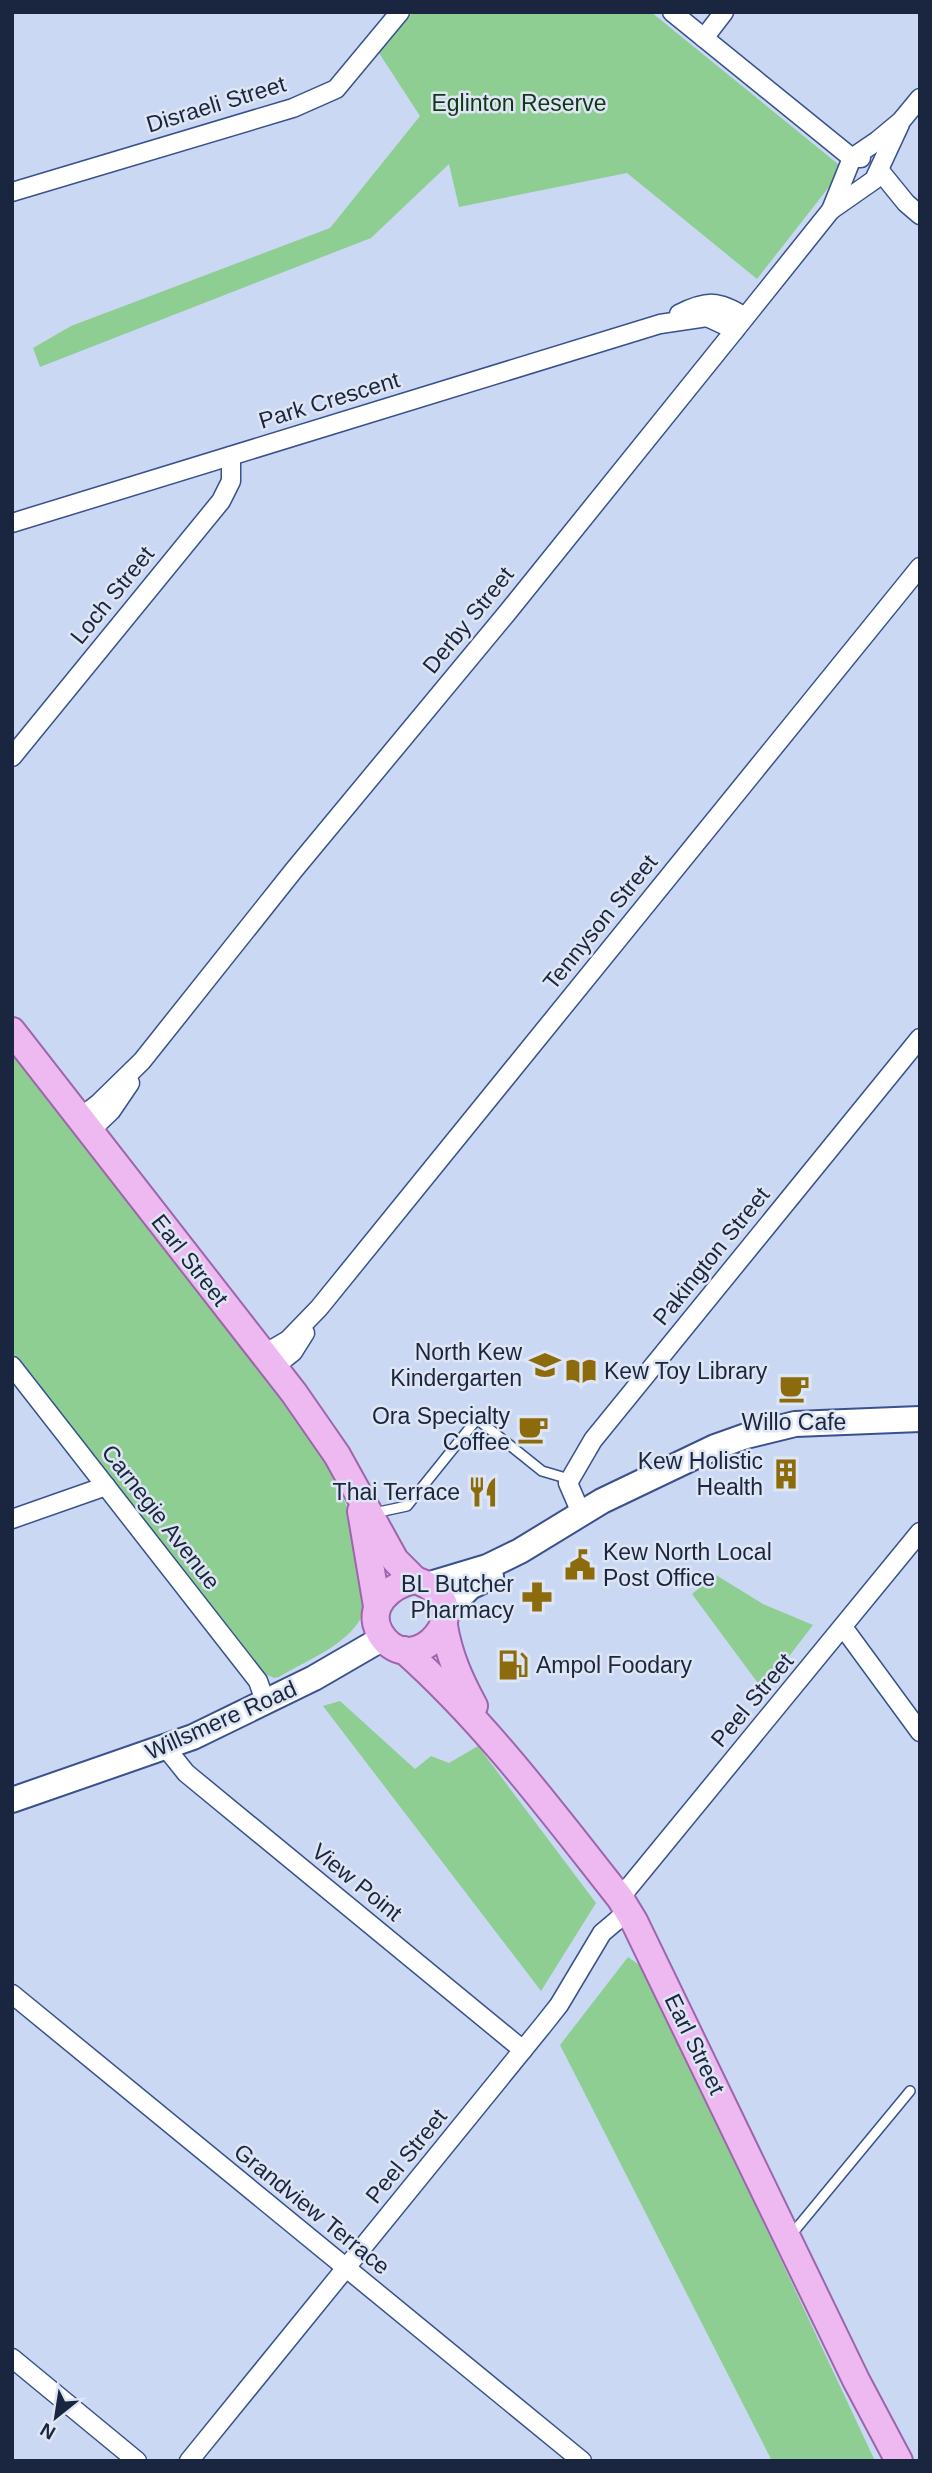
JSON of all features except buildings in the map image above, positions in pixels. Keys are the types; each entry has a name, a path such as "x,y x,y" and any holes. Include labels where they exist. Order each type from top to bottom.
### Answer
{"main road":[{"name":"Earl Street","path":"12,1031 316,1423 337,1455 363,1508 394,1559 421,1582"},
{"path":"646,1482 587,1524 519,1564 481,1580 459,1596 438,1637 428,1646 416,1650 393,1644 375,1619 377,1606 392,1589 405,1582 421,1582 487,1567 520,1551 603,1501 715,1447 775,1429 823,1422 920,1419"},
{"name":"Earl Street","path":"363,1508 377,1606"},
{"path":"421,1582 441,1599 445,1619"},
{"name":"Earl Street","path":"445,1619 447,1646 458,1675 491,1736"},
{"name":"Earl Street","path":"393,1644 441,1683 491,1736 624,1905 655,1961 856,2380 899,2461"},
{"name":"Willsmere Road","path":"12,1800 166,1748 393,1644"},
{"name":"Earl Street","path":"856,2380 887,2461"}],"street":[{"name":"Disraeli Street","path":"12,192 329,94 343,82 400,12"},
{"path":"672,12 852,158 878,153 894,139"},
{"path":"704,38 724,12"},
{"name":"Derby Street","path":"85,1125 111,1111 142,1061 294,870 507,612 831,210 852,158 901,121 920,98"},
{"name":"Derby Street","path":"831,210 868,186 880,171 901,121"},
{"path":"880,171 913,209"},
{"path":"868,186 913,209"},
{"name":"Park Crescent","path":"12,523 660,324 707,317 740,324"},
{"name":"Loch Street","path":"12,757 220,501 231,481 231,456"},
{"name":"Tennyson Street","path":"269,1360 293,1352 319,1308 920,567"},
{"name":"Pakington Street","path":"569,1479 593,1440 920,1038"},
{"name":"Carnegie Avenue","path":"12,1366 258,1681 265,1701"},
{"path":"569,1479 569,1488 581,1513"},
{"path":"12,1518 106,1486"},
{"name":"Peel Street","path":"189,2461 523,2050 559,2004 602,1933 920,1532"},
{"path":"843,1627 920,1732"},
{"name":"View Point","path":"166,1748 173,1760 196,1781 523,2050"},
{"name":"Grandview Terrace","path":"12,1994 582,2461"},
{"path":"12,2358 137,2461"}],"lane":[{"path":"363,1508 407,1506 477,1419 542,1471 569,1479"},
{"path":"787,2238 910,2091"}],"green space":[{"name":"Eglinton Reserve","path":"413,12 651,12 840,168 836,178 757,279 627,173 459,207 449,164 371,238 40,367 33,348 71,326 330,228 420,116 379,53"},
{"path":"12,1051 296,1414 340,1490 357,1541 364,1611 350,1632 340,1641 279,1677 274,1678 262,1673 12,1352"},
{"path":"716,1575 763,1604 813,1625 763,1690 692,1594"},
{"path":"340,1701 415,1769 431,1756 449,1763 478,1746 596,1903 541,1991 323,1706"},
{"path":"628,1957 645,1969 875,2461 772,2461 560,2045"}],"place":[{"name":"North Kew Kindergarten","path":"545,1365"},
{"name":"Kew Toy Library","path":"581,1371"},
{"name":"Willo Cafe","path":"794,1388"},
{"name":"Ora Specialty Coffee","path":"533,1429"},
{"name":"Kew Holistic Health","path":"786,1474"},
{"name":"Thai Terrace","path":"483,1492"},
{"name":"Kew North Local Post Office","path":"580,1565"},
{"name":"BL Butcher Pharmacy","path":"537,1597"},
{"name":"Ampol Foodary","path":"513,1665"}]}
